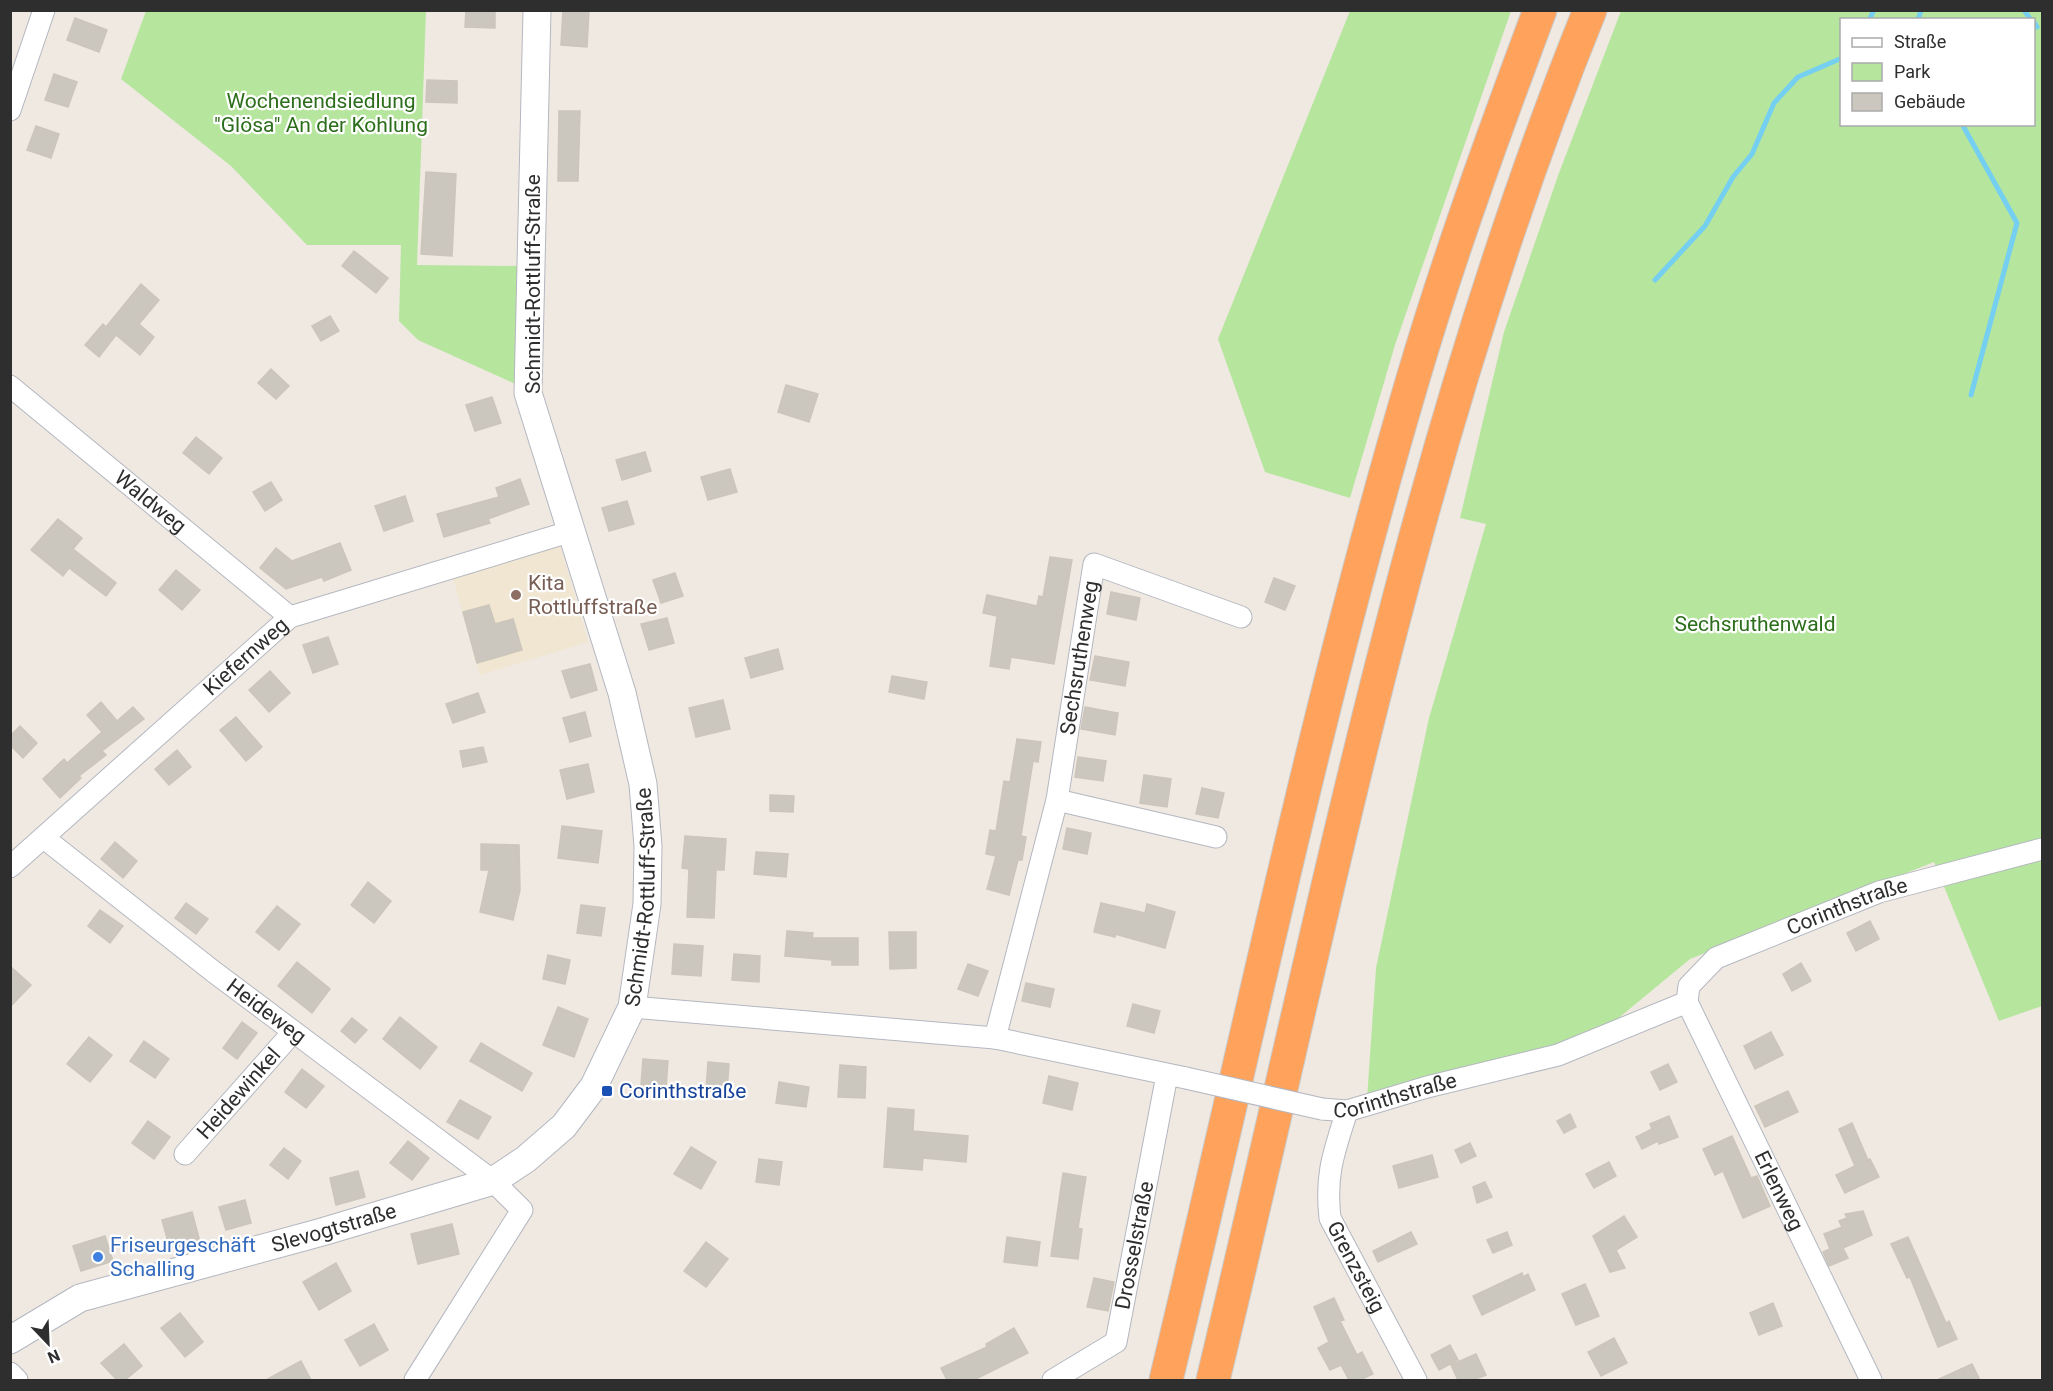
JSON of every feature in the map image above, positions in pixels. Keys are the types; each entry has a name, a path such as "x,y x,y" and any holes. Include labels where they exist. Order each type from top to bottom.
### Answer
{"highway":[{"path":"1166,1380 1362,557 1441,290 1485,157 1540,10"},
{"path":"1213,1380 1394,617 1454,400 1533,158 1590,10"}],"street":[{"path":"10,110 44,10"},
{"name":"Schmidt-Rottluff-Straße","path":"493,1181 526,1159 564,1126 594,1086 632,1007 647,904 648,846 643,784 622,693 528,393 537,10"},
{"name":"Waldweg","path":"10,386 290,617"},
{"name":"Kiefernweg","path":"10,867 290,617 572,531"},
{"name":"Sechsruthenweg","path":"995,1038 1057,800 1094,564 1241,617"},
{"path":"1057,800 1216,837"},
{"name":"Heideweg","path":"44,838 293,1032 493,1181"},
{"name":"Corinthstraße","path":"632,1007 995,1038 1130,1064 1322,1109 1347,1111 1427,1087 1558,1055 1687,1002 1689,986 1716,958 1879,892 2041,853"},
{"name":"Erlenweg","path":"1687,1002 1871,1380"},
{"name":"Heidewinkel","path":"185,1154 293,1032"},
{"name":"Drosselstraße","path":"1053,1380 1116,1342 1176,1076"},
{"name":"Grenzsteig","path":"1347,1111 1328,1181 1330,1218 1388,1332 1416,1380"},
{"path":"415,1380 522,1210 493,1181"},
{"name":"Slevogtstraße","path":"10,1340 80,1298 322,1232 493,1181"},
{"path":"10,1373 17,1380"}],"shaded area":[{"name":"Kita Rottluffstraße","path":"560,545 588,642 480,675 453,578"}],"green space":[{"name":"Wochenendsiedlung \"Glösa\" An der Kohlung","path":"146,11 426,11 417,265 522,266 520,386 418,340 399,321 401,245 307,245 231,166 121,79"},
{"path":"1350,11 1511,11 1395,345 1350,498 1265,472 1218,339"},
{"name":"Sechsruthenwald","path":"1621,11 2042,11 2042,1006 1999,1021 1934,862 1690,959 1604,1030 1367,1099 1376,968 1429,718 1486,524 1460,518 1504,332 1559,173"}],"building":[{"path":"466,10 495,10 495,28 465,27"},
{"path":"563,10 589,10 587,47 561,45"},
{"path":"75,18 107,30 99,52 67,40"},
{"path":"54,74 77,82 68,107 45,100"},
{"path":"427,80 457,81 457,103 426,102"},
{"path":"559,111 580,111 578,181 558,181"},
{"path":"36,126 59,134 51,158 27,150"},
{"path":"426,172 456,174 452,256 421,254"},
{"path":"354,251 388,278 376,293 342,266"},
{"path":"141,284 159,300 139,324 154,337 140,355 116,335 99,357 85,345 103,324 106,327"},
{"path":"330,316 339,331 321,341 312,326"},
{"path":"271,369 289,386 276,399 258,383"},
{"path":"786,385 818,394 809,422 778,412"},
{"path":"492,397 501,423 475,431 466,405"},
{"path":"196,437 222,458 209,474 183,453"},
{"path":"645,452 651,471 622,480 616,460"},
{"path":"730,469 737,492 708,500 701,477"},
{"path":"520,479 529,504 488,519 490,523 444,537 437,514 499,497 496,488"},
{"path":"271,482 282,500 265,511 253,492"},
{"path":"405,496 413,521 384,531 375,506"},
{"path":"627,501 634,524 609,531 602,508"},
{"path":"58,519 82,538 73,549 116,583 106,596 69,568 63,576 31,550"},
{"path":"340,543 351,570 324,581 322,577 286,589 260,568 276,548 292,561"},
{"path":"1050,557 1072,560 1054,664 1011,657 1009,669 990,666 997,616 983,613 987,595 1037,606 1039,596 1043,597"},
{"path":"176,570 200,590 182,610 159,590"},
{"path":"675,573 683,596 661,603 653,580"},
{"path":"1274,578 1295,586 1285,610 1265,602"},
{"path":"1111,592 1140,598 1136,620 1107,614"},
{"path":"489,605 495,624 513,619 522,650 477,663 463,612"},
{"path":"667,618 674,643 649,650 641,624"},
{"path":"328,637 338,664 313,673 303,645"},
{"path":"778,649 783,669 751,678 745,658"},
{"path":"1095,656 1129,662 1125,686 1090,680"},
{"path":"590,664 597,690 571,698 562,671"},
{"path":"270,671 290,693 269,712 249,690"},
{"path":"892,676 927,682 924,699 889,692"},
{"path":"478,693 485,712 453,723 446,704"},
{"path":"723,700 730,729 696,737 689,708"},
{"path":"101,702 117,721 133,707 144,719 102,751 106,755 79,776 81,778 60,798 43,779 64,759 67,763 102,732 87,715"},
{"path":"1085,707 1118,713 1115,735 1081,729"},
{"path":"585,712 591,736 570,742 563,718"},
{"path":"236,717 262,747 246,761 220,730"},
{"path":"20,726 37,743 23,758 10,745 10,736"},
{"path":"1017,739 1041,742 1038,762 1033,761 1021,836 1026,837 1022,860 1018,860 1009,895 987,889 996,856 986,854 990,830 996,831 1004,781 1010,782"},
{"path":"483,747 487,762 463,767 460,751"},
{"path":"177,750 191,767 169,785 155,769"},
{"path":"1078,757 1106,761 1103,781 1075,777"},
{"path":"588,764 594,792 567,799 560,770"},
{"path":"1144,775 1171,779 1167,807 1140,803"},
{"path":"1202,788 1224,793 1218,818 1196,814"},
{"path":"770,795 794,796 793,812 770,811"},
{"path":"562,826 602,831 598,863 558,858"},
{"path":"1067,828 1091,833 1087,854 1063,849"},
{"path":"685,836 726,839 724,870 716,870 714,918 687,917 689,869 682,868"},
{"path":"115,842 137,861 123,878 101,859"},
{"path":"481,844 519,845 520,890 513,920 480,912 489,870 481,870"},
{"path":"756,852 788,854 786,877 754,874"},
{"path":"368,882 391,901 374,923 351,905"},
{"path":"186,903 208,919 196,934 175,918"},
{"path":"1101,903 1145,913 1147,904 1175,912 1165,948 1115,934 1115,937 1094,932"},
{"path":"581,905 605,908 601,936 577,933"},
{"path":"277,906 300,924 279,950 256,932"},
{"path":"100,910 123,926 110,943 88,926"},
{"path":"1870,921 1879,939 1856,951 1847,933"},
{"path":"787,931 813,933 812,938 858,938 858,965 832,965 832,960 785,956"},
{"path":"889,932 916,932 916,968 890,969"},
{"path":"674,944 703,946 701,976 672,974"},
{"path":"734,954 760,956 759,982 732,980"},
{"path":"548,955 570,960 565,984 543,979"},
{"path":"297,962 330,989 312,1013 278,986"},
{"path":"1801,963 1811,981 1792,991 1783,974"},
{"path":"968,964 988,971 978,996 958,989"},
{"path":"10,966 31,985 10,1007"},
{"path":"1026,983 1054,989 1050,1007 1022,1001"},
{"path":"1133,1004 1160,1011 1154,1033 1127,1026"},
{"path":"558,1007 588,1019 574,1057 543,1045"},
{"path":"400,1017 437,1047 420,1069 383,1039"},
{"path":"352,1018 367,1030 355,1043 341,1031"},
{"path":"242,1022 257,1033 237,1059 223,1048"},
{"path":"1771,1032 1783,1055 1755,1069 1744,1046"},
{"path":"89,1037 112,1055 90,1082 67,1064"},
{"path":"144,1041 169,1059 155,1078 130,1061"},
{"path":"481,1043 532,1073 522,1091 470,1061"},
{"path":"643,1059 668,1061 666,1087 641,1085"},
{"path":"708,1062 729,1064 727,1092 706,1091"},
{"path":"1668,1064 1677,1082 1660,1090 1651,1072"},
{"path":"840,1065 866,1067 865,1098 838,1097"},
{"path":"302,1069 324,1086 306,1108 285,1092"},
{"path":"1049,1076 1078,1083 1072,1110 1043,1103"},
{"path":"779,1082 809,1087 806,1107 776,1103"},
{"path":"1788,1091 1798,1112 1765,1127 1755,1106"},
{"path":"460,1100 491,1117 478,1139 447,1122"},
{"path":"888,1108 914,1110 913,1131 968,1136 966,1162 923,1158 922,1170 884,1167"},
{"path":"1570,1114 1576,1127 1564,1133 1557,1121"},
{"path":"1669,1116 1678,1137 1659,1144 1658,1141 1642,1149 1636,1137 1652,1129 1650,1124"},
{"path":"148,1121 170,1137 154,1159 132,1143"},
{"path":"1852,1123 1868,1160 1870,1159 1879,1177 1845,1193 1836,1175 1855,1166 1839,1129"},
{"path":"1732,1136 1751,1178 1757,1176 1770,1206 1743,1218 1723,1171 1715,1175 1703,1149"},
{"path":"408,1141 429,1158 412,1180 390,1163"},
{"path":"1470,1143 1476,1156 1461,1163 1455,1150"},
{"path":"691,1147 716,1162 701,1189 674,1174"},
{"path":"284,1148 301,1161 288,1179 270,1165"},
{"path":"1432,1155 1438,1177 1399,1188 1393,1166"},
{"path":"759,1159 782,1162 779,1185 756,1182"},
{"path":"1609,1162 1616,1176 1594,1188 1586,1174"},
{"path":"358,1171 365,1197 336,1205 330,1178"},
{"path":"1063,1173 1086,1177 1078,1228 1082,1229 1078,1259 1051,1256"},
{"path":"1485,1182 1492,1197 1477,1203 1473,1187"},
{"path":"245,1200 251,1223 226,1230 219,1207"},
{"path":"1863,1211 1872,1235 1843,1248 1848,1258 1829,1266 1823,1252 1830,1249 1824,1234 1842,1227 1839,1221 1847,1218 1845,1214"},
{"path":"192,1212 200,1242 170,1249 162,1220"},
{"path":"1624,1216 1637,1237 1616,1250 1625,1268 1610,1272 1593,1236"},
{"path":"452,1224 459,1254 418,1264 411,1234"},
{"path":"1411,1232 1417,1244 1378,1262 1373,1251"},
{"path":"1507,1232 1512,1245 1493,1253 1487,1240"},
{"path":"105,1236 113,1261 81,1271 73,1246"},
{"path":"1007,1237 1040,1242 1037,1266 1004,1262"},
{"path":"1908,1237 1946,1323 1949,1321 1957,1339 1938,1347 1910,1277 1907,1278 1891,1244"},
{"path":"706,1242 728,1259 706,1287 684,1271"},
{"path":"336,1263 351,1291 319,1310 303,1282"},
{"path":"1522,1273 1523,1277 1528,1274 1535,1290 1482,1315 1473,1296"},
{"path":"1094,1278 1114,1282 1108,1311 1087,1307"},
{"path":"1585,1284 1599,1316 1576,1325 1562,1294"},
{"path":"1334,1298 1344,1320 1340,1321 1357,1355 1362,1352 1373,1374 1360,1380 1349,1380 1341,1365 1330,1370 1318,1348 1329,1342 1314,1307"},
{"path":"1773,1303 1782,1326 1759,1335 1750,1313"},
{"path":"180,1313 203,1342 185,1357 161,1328"},
{"path":"374,1324 388,1350 360,1366 345,1340"},
{"path":"1014,1328 1028,1353 974,1380 947,1380 941,1368 987,1347 986,1344"},
{"path":"1614,1338 1627,1363 1601,1376 1588,1352"},
{"path":"124,1344 142,1366 125,1380 117,1380 101,1363"},
{"path":"1450,1345 1458,1360 1439,1370 1431,1355"},
{"path":"1476,1354 1486,1375 1473,1380 1458,1380 1451,1365"},
{"path":"301,1361 311,1380 266,1380"},
{"path":"1972,1364 1980,1380 1937,1380"}],"waterway":[{"path":"1870,18 1874,10"},
{"path":"1919,18 1921,10"},
{"path":"2024,10 2030,18"},
{"path":"1655,280 1705,226 1733,177 1752,154 1774,103 1798,77 1840,59"},
{"path":"1963,126 2017,223 1971,395"}],"place":[{"name":"Kita Rottluffstraße","path":"516,595"},
{"name":"Corinthstraße","path":"607,1091"},
{"name":"Friseurgeschäft Schalling","path":"98,1257"}]}
